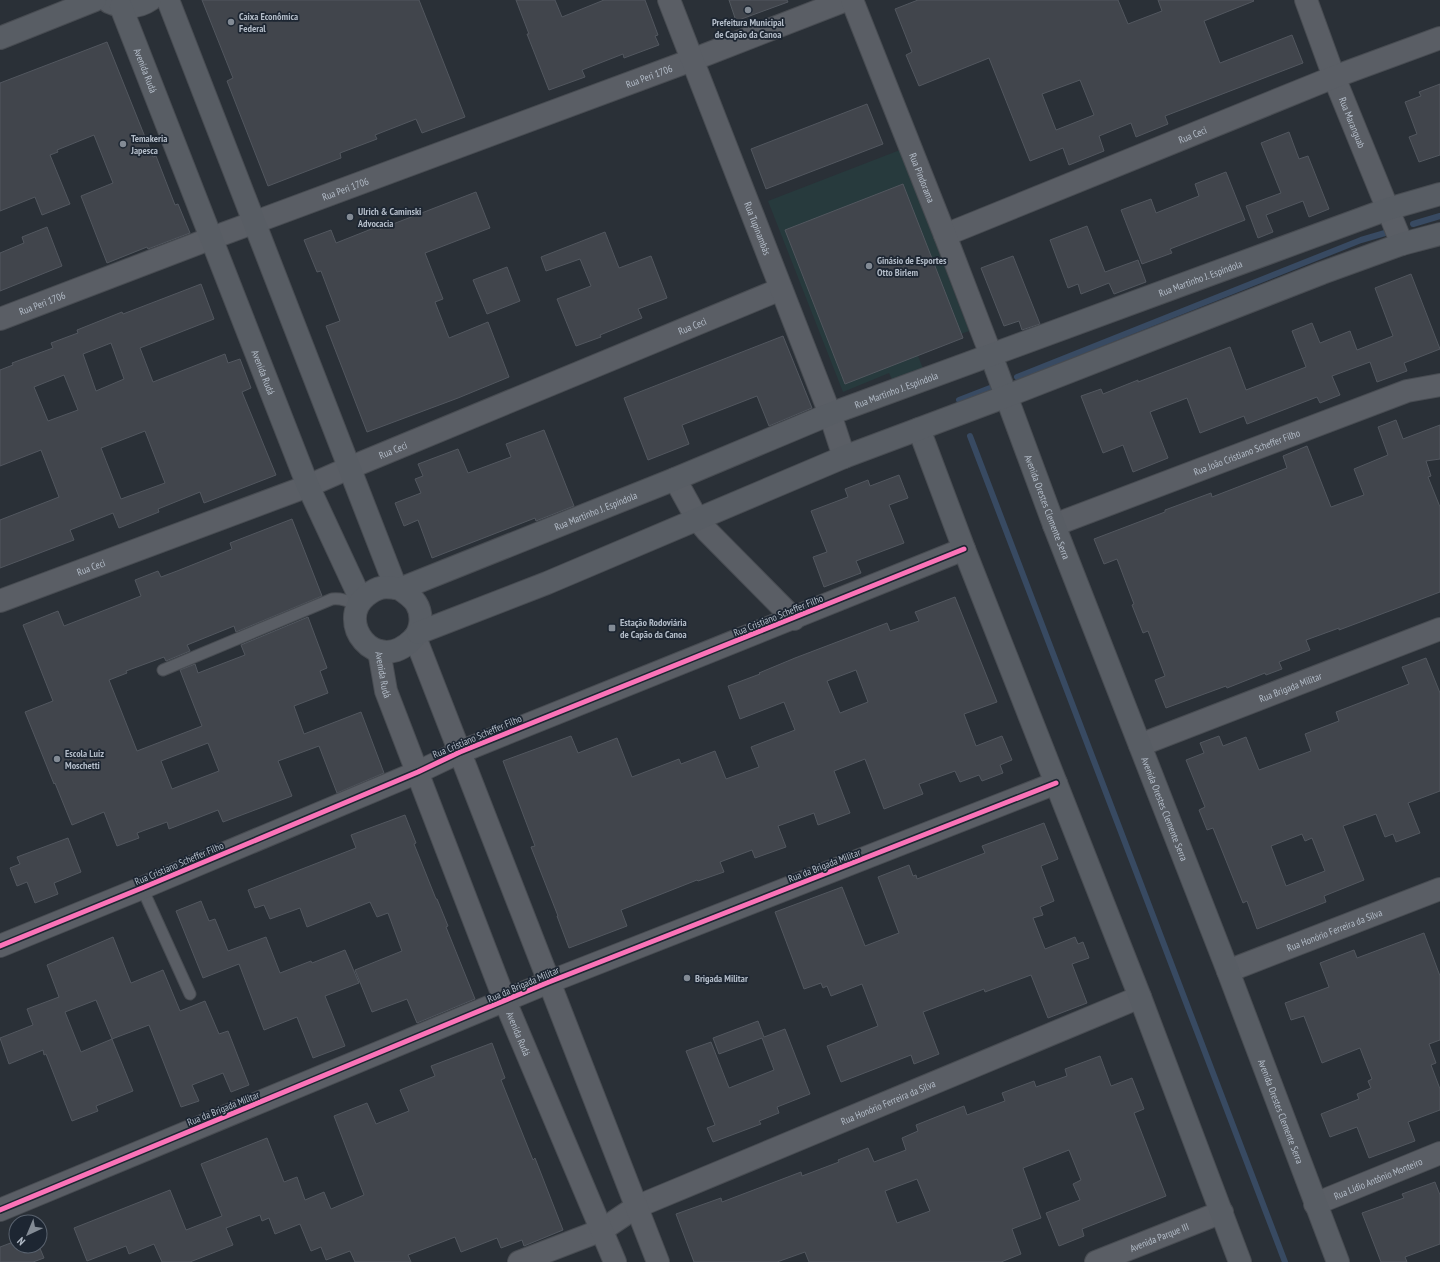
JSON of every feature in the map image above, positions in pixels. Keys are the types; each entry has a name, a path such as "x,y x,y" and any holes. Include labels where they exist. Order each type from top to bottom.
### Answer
{"main road":[{"path":"0,38 95,0"},
{"path":"114,3 134,7 150,0"},
{"path":"168,0 349,468 398,589 410,595 420,614 420,625 417,635"},
{"name":"Avenida Rudá","path":"114,3 212,238 308,486 359,603 355,615 356,627 360,638 368,646 379,651"},
{"name":"Rua Martinho J. Espíndola","path":"359,603 372,590 381,587 398,589 675,479 830,414 1388,209 1440,194"},
{"path":"379,651 388,652 404,648 417,635 547,583 844,457 1007,396 1314,276 1402,244 1440,234"},
{"name":"Avenida Orestes Clemente Serra","path":"991,355 1054,525 1228,971 1338,1262"},
{"path":"919,429 964,549 1140,996 1240,1262"}],"street":[{"name":"Rua Tupinambás","path":"669,0 830,414 844,457"},
{"name":"Rua Peri 1706","path":"0,319 212,238 692,60 846,0"},
{"name":"Rua Pindorama","path":"852,0 991,355"},
{"name":"Rua Maranguab","path":"1306,0 1334,77 1402,244"},
{"name":"Rua Ceci","path":"945,235 1334,77 1440,38"},
{"name":"Rua Ceci","path":"0,601 308,486 781,289"},
{"name":"Rua João Cristiano Scheffer Filho","path":"1054,525 1407,391 1440,385"},
{"path":"675,479 697,519 707,531 794,619"},
{"name":"Rua Cristiano Scheffer Filho","path":"0,946 418,772 460,752 794,619 964,549"},
{"name":"Rua Brigada Militar","path":"1140,745 1440,629"},
{"path":"417,635 460,752 658,1262"},
{"name":"Avenida Rudá","path":"379,651 386,691 505,1001 616,1262"},
{"name":"Rua da Brigada Militar","path":"0,1210 549,982 1056,783"},
{"name":"Rua Honório Ferreira da Silva","path":"1228,971 1440,889"},
{"name":"Rua Honório Ferreira da Silva","path":"602,1230 636,1207 1140,996"},
{"name":"Rua Lídio Antônio Monteiro","path":"1315,1204 1440,1153"},
{"name":"Avenida Parque III","path":"1096,1262 1222,1212"},
{"path":"519,1262 602,1230"}],"lane":[{"path":"163,670 332,599 339,598 359,603"},
{"path":"142,888 190,994"}],"shaded area":[{"name":"Ginásio de Esportes Otto Birlem","path":"900,150 969,331 916,351 924,371 894,383 889,373 843,392 768,201"}],"building":[{"path":"202,0 419,0 465,117 422,133 416,119 375,135 377,139 340,153 341,158 268,186 227,81 233,78"},
{"path":"516,0 555,0 562,17 604,0 645,0 658,35 655,36 659,45 624,58 623,54 582,70 585,77 549,90 527,34 529,34"},
{"name":"Prefeitura Municipal de Capão da Canoa","path":"729,0 787,0 788,2 736,21"},
{"path":"918,0 1118,0 1128,24 1162,11 1158,0 1253,0 1254,1 1204,21 1220,63 1292,35 1303,63 1165,116 1168,124 1136,137 1131,123 1099,136 1104,151 1069,165 1063,148 1030,161 989,58 919,86 906,55 912,52 895,9","holes":["1080,80 1094,115 1056,130 1042,94"]},
{"path":"107,42 153,157 156,156 175,205 178,204 190,233 148,249 147,247 107,263 81,196 113,183 94,135 57,150 58,152 50,155 70,204 42,215 35,197 0,211 0,83"},
{"path":"1440,84 1440,155 1419,162 1409,137 1417,134 1405,102 1421,96 1419,92"},
{"path":"867,104 883,144 766,189 751,149"},
{"path":"1289,132 1299,159 1308,156 1329,209 1309,217 1303,201 1266,215 1273,232 1258,238 1246,206 1281,193 1261,143"},
{"path":"1226,172 1245,220 1170,249 1172,253 1142,264 1121,210 1151,199 1156,213 1199,196 1195,184"},
{"name":"Ginásio de Esportes Otto Birlem","path":"903,184 963,338 845,384 785,230"},
{"path":"476,192 490,228 425,253 443,299 435,302 449,338 488,322 509,377 367,432 326,326 340,321 321,271 317,272 304,240 331,230 336,243 379,226 380,229"},
{"path":"1087,226 1105,272 1138,260 1146,282 1114,294 1109,283 1081,294 1078,284 1068,288 1050,240"},
{"path":"47,227 62,266 0,291 0,253 24,243 22,237"},
{"path":"605,232 619,268 651,256 667,298 638,309 642,318 600,335 601,337 576,346 557,299 591,286 580,259 546,271 541,257"},
{"path":"1013,256 1040,324 1022,330 1019,321 1004,326 981,268"},
{"path":"507,267 520,301 487,314 473,280"},
{"path":"1411,274 1440,349 1404,363 1407,371 1377,382 1370,362 1332,376 1340,395 1320,403 1317,397 1247,424 1244,416 1200,433 1187,398 1150,412 1168,458 1133,472 1123,445 1103,453 1081,396 1101,389 1103,394 1230,347 1246,390 1306,367 1292,331 1312,323 1320,343 1350,331 1357,350 1393,336 1375,288"},
{"path":"201,284 214,319 140,348 153,382 225,354 228,363 240,359 251,388 242,392 276,475 204,503 200,492 158,509 159,512 119,528 113,513 70,530 74,540 0,568 0,520 59,497 41,450 0,466 0,370 13,365 12,363 53,348 51,343 78,333 77,330 122,312 123,314","holes":["111,343 124,379 96,391 83,354","64,375 78,410 48,421 34,387","145,431 165,483 121,499 101,448"]},
{"path":"783,336 812,408 769,426 757,396 682,425 689,444 648,460 624,398"},
{"path":"1396,420 1403,439 1440,425 1440,459 1426,461 1431,476 1428,477 1440,507 1440,592 1339,630 1339,628 1306,640 1310,650 1279,662 1282,669 1266,675 1265,673 1227,688 1226,686 1166,708 1155,680 1165,676 1148,631 1143,633 1117,559 1104,564 1094,539 1211,493 1212,497 1287,468 1283,456 1307,446 1331,507 1364,495 1354,469 1388,455 1378,427"},
{"path":"544,430 574,506 536,521 535,518 432,558 418,520 404,526 395,503 421,493 415,479 423,476 418,464 458,449 468,473 511,457 506,444"},
{"path":"899,475 908,498 889,505 904,543 856,561 861,573 824,587 813,557 827,552 811,511 848,497 845,489 868,480 870,486"},
{"path":"292,519 322,596 236,632 234,626 187,645 190,651 166,661 164,657 126,671 127,673 109,680 137,751 202,726 180,670 195,664 198,673 245,655 241,645 308,617 327,668 320,671 328,693 294,706 304,734 361,712 384,773 337,793 319,746 278,761 292,796 223,822 218,810 169,829 167,822 137,833 139,838 117,846 104,812 72,825 55,783 54,784 25,712 53,701 23,625 58,611 64,626 141,596 135,580 158,571 161,577 177,571 232,549 230,543","holes":["208,743 219,771 172,789 161,761"]},
{"path":"955,597 997,702 964,714 976,746 1002,736 1012,760 1000,765 1003,773 982,781 979,775 960,782 955,771 919,784 923,794 884,809 865,759 834,771 850,813 818,825 814,813 778,826 786,847 755,858 752,850 720,862 724,872 698,881 697,880 621,910 627,926 569,948 531,847 535,846 503,761 571,736 578,753 617,738 632,777 679,759 681,764 715,751 726,779 759,767 751,747 795,730 784,702 740,719 728,686 760,674 759,673 795,658 887,623 890,631 919,621 915,612","holes":["856,670 868,702 840,713 827,681"]},
{"path":"1426,658 1440,693 1440,791 1408,803 1420,833 1396,842 1393,834 1385,837 1376,814 1343,826 1364,880 1324,896 1326,902 1257,929 1247,901 1243,903 1213,828 1207,830 1199,810 1205,807 1186,760 1204,753 1200,743 1219,736 1223,746 1246,737 1259,770 1311,751 1305,734 1339,721 1336,712 1409,684 1402,667","holes":["1302,834 1305,841 1312,838 1325,871 1286,886 1271,846"]},
{"path":"405,815 416,843 414,844 448,926 446,927 475,999 417,1023 407,999 372,1012 355,970 402,951 388,913 377,917 370,902 307,927 300,908 270,919 264,905 255,908 248,890 356,848 351,835"},
{"path":"1044,823 1058,859 1041,866 1054,901 1040,907 1043,915 1033,918 1045,949 1075,937 1078,944 1083,942 1089,958 1072,964 1087,1003 1048,1018 1031,975 985,992 984,989 923,1012 939,1054 914,1064 911,1055 841,1082 827,1046 878,1026 862,984 831,996 827,986 823,988 821,983 804,989 775,912 842,887 865,946 899,933 878,877 909,865 913,876 916,875 917,879 985,853 982,846"},
{"path":"68,838 81,872 54,883 58,894 35,903 27,882 17,886 10,868 20,864 17,857"},
{"path":"201,901 209,921 215,919 228,951 266,937 280,973 311,961 312,963 345,950 359,983 325,996 345,1046 313,1058 297,1017 264,1030 239,964 203,978 176,911"},
{"path":"1424,933 1440,976 1440,1040 1429,1044 1436,1063 1431,1065 1440,1089 1440,1110 1408,1122 1415,1141 1369,1158 1357,1127 1330,1137 1321,1114 1359,1099 1357,1094 1371,1088 1368,1081 1372,1079 1360,1048 1322,1063 1304,1016 1291,1020 1285,1003 1329,987 1320,963 1354,950 1357,958"},
{"path":"113,937 131,983 163,970 180,1011 205,1001 219,1034 228,1031 249,1085 231,1092 223,1073 192,1085 199,1101 181,1107 149,1025 112,1039 133,1091 96,1106 98,1111 72,1121 46,1054 44,1055 43,1050 9,1064 0,1038 33,1025 27,1009 59,997 47,965","holes":["96,1000 112,1039 81,1052 65,1012"]},
{"path":"758,1021 764,1037 785,1029 810,1094 777,1107 779,1113 759,1121 761,1124 713,1142 707,1128 715,1125 686,1051 711,1042 729,1088 774,1070 762,1038 719,1054 713,1038"},
{"path":"492,1043 505,1078 501,1080 533,1160 535,1158 563,1230 524,1246 522,1240 501,1248 497,1238 461,1252 455,1237 408,1255 411,1262 355,1262 350,1251 326,1260 321,1247 311,1251 300,1224 275,1234 269,1218 262,1221 260,1215 226,1228 233,1245 190,1262 162,1262 154,1244 129,1254 126,1246 87,1261 74,1228 170,1190 186,1230 222,1216 201,1164 267,1138 284,1182 297,1177 305,1200 324,1192 331,1209 364,1195 334,1116 367,1103 376,1124 409,1111 400,1090 435,1076 431,1066"},
{"path":"1100,1056 1111,1086 1132,1078 1144,1109 1134,1113 1166,1196 1082,1229 1084,1236 1059,1246 1046,1213 1080,1200 1073,1184 1081,1180 1069,1150 1023,1168 1041,1218 1012,1229 1021,1254 1001,1262 809,1262 805,1252 777,1262 694,1262 676,1214 721,1198 722,1202 801,1172 802,1176 839,1162 838,1160 868,1148 874,1162 906,1150 902,1138 918,1131 916,1125 964,1106 967,1115 1005,1101 1002,1093 1034,1081 1036,1087 1067,1076 1065,1069","holes":["917,1179 930,1211 897,1223 885,1191"]},
{"path":"1435,1182 1440,1195 1440,1244 1405,1257 1407,1262 1381,1262 1362,1213 1404,1198 1402,1194"},
{"path":"8,1244 8,1254 42,1254 44,1258 33,1262 0,1262 0,1247"}],"waterway":[{"path":"1413,224 1440,216"},
{"path":"1017,377 1361,240 1385,233"},
{"path":"959,400 990,388"},
{"path":"970,436 1285,1262"}],"cycle path":[{"path":"0,946 418,772 460,752 964,549"},
{"path":"0,1210 549,982 1056,783"}],"place":[{"name":"Prefeitura Municipal de Capão da Canoa","path":"748,10"},
{"name":"Caixa Econômica Federal","path":"231,22"},
{"name":"Temakeria Japesca","path":"123,144"},
{"name":"Ulrich & Caminski Advocacia","path":"350,217"},
{"name":"Ginásio de Esportes Otto Birlem","path":"869,266"},
{"name":"Estação Rodoviária de Capão da Canoa","path":"612,628"},
{"name":"Escola Luiz Moschetti","path":"57,759"},
{"name":"Brigada Militar","path":"687,978"}]}
